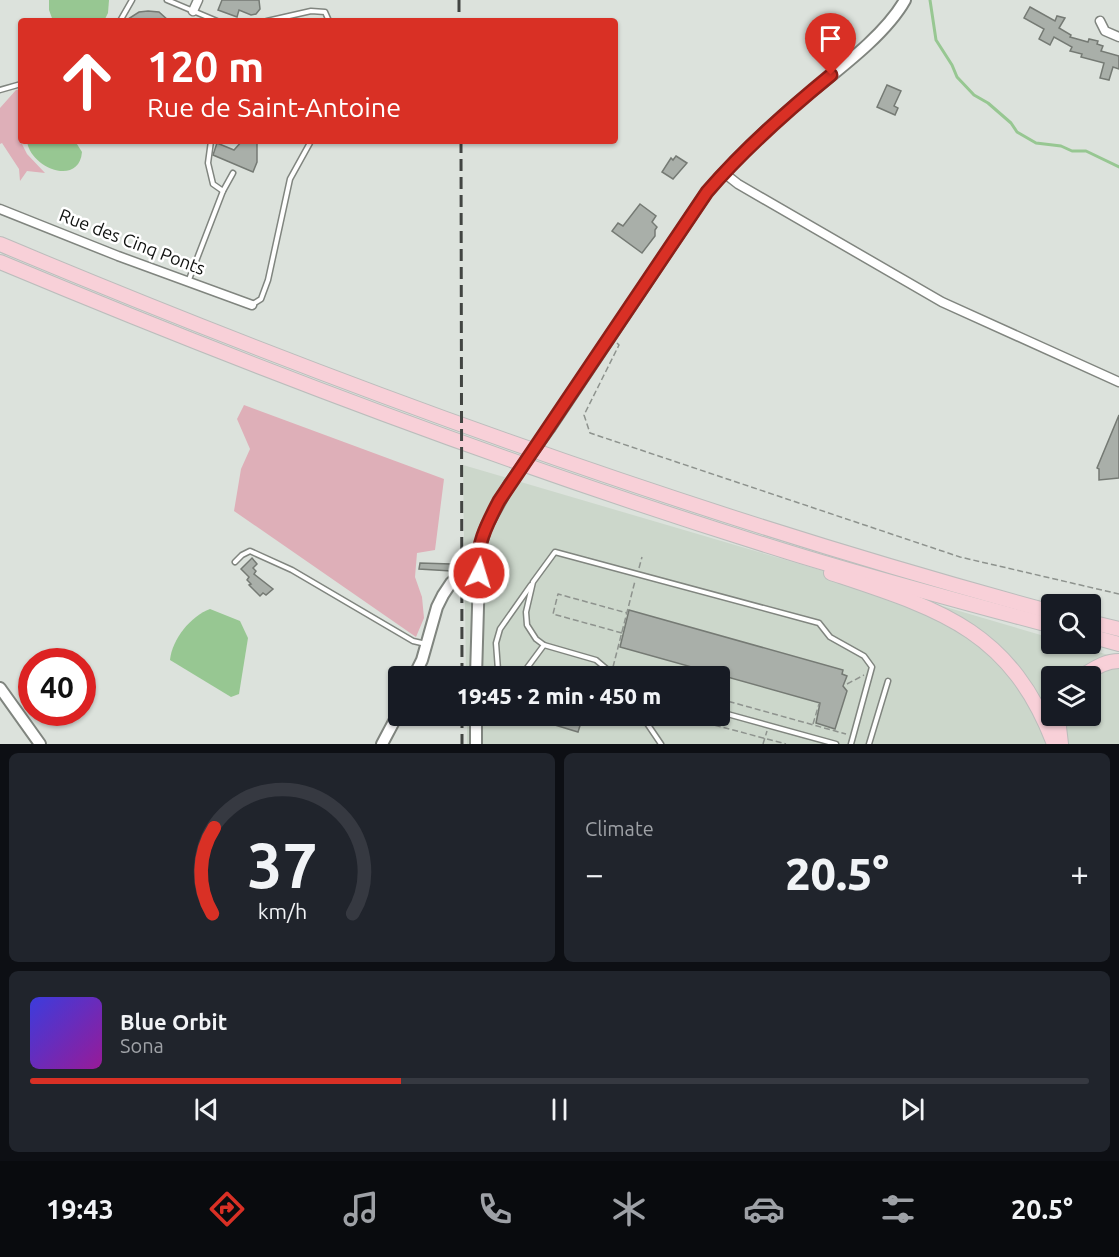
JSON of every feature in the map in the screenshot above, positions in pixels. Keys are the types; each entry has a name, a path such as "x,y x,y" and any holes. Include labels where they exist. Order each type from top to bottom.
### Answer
{"highway":[{"path":"0,244 240,343 492,436 650,491 790,536 1041,609"},
{"path":"0,262 235,358 424,430 789,552 1041,623"},
{"path":"789,552 802,563 931,608 958,622 981,638 1013,669 1029,691 1054,744"},
{"path":"1101,625 1119,629"},
{"path":"1101,639 1119,644"},
{"path":"1098,666 1110,661 1119,661"},
{"path":"1059,726 1061,744"}],"street":[{"path":"193,11 198,0"},
{"path":"476,666 479,573 476,560 486,527 509,485 702,199 724,173 788,111 881,31 904,0"},
{"path":"1100,21 1105,31 1119,37"},
{"path":"724,173 738,184 942,302 1119,381"},
{"name":"Rue des Cinq Ponts","path":"0,209 252,305"},
{"path":"418,666 427,644 437,606 443,595 451,583 476,560"},
{"path":"0,688 40,744"},
{"path":"382,744 392,726"},
{"path":"476,726 476,744"}],"lane":[{"path":"122,18 132,0"},
{"path":"167,0 210,18"},
{"path":"280,18 311,11 325,12 328,18"},
{"path":"0,90 18,85"},
{"path":"211,144 208,163 213,184 223,191"},
{"path":"252,305 261,299 264,292 286,191 309,144"},
{"path":"188,282 223,191 233,173"},
{"path":"235,562 250,551 292,570 413,641 427,644"},
{"path":"544,645 521,676 498,670 495,643 500,629 555,552 819,623 830,637 864,656 872,667 851,744"},
{"path":"533,582 526,612 527,625 536,639 544,645 596,660 605,666"},
{"path":"869,744 888,681"},
{"path":"730,715 836,744"},
{"path":"649,726 661,744"}],"path":[{"path":"613,334 619,345 584,415 591,433 960,557 1119,594"},
{"path":"613,666 642,557"},
{"path":"621,633 552,614 558,594 627,613"},
{"path":"730,702 854,735"},
{"path":"813,725 819,704"},
{"path":"718,726 786,744"}],"shaded area":[{"path":"49,0 109,0 106,18 52,18"},
{"path":"18,90 18,144 22,144 27,154 45,173 27,171 20,181 19,169 2,143 0,144 0,108"},
{"path":"28,144 77,144 82,152 79,163 73,169 64,171 45,166 30,151"},
{"path":"244,405 444,479 435,550 417,553 415,577 422,597 424,618 416,637 234,511 241,469 250,449 237,419"},
{"path":"463,465 1041,635 1041,654 1101,653 1119,658 1119,744 467,744 467,726 730,726 730,666 466,666"},
{"path":"210,609 240,621 248,638 239,694 231,697 170,660 174,644 184,629 196,617"}],"building":[{"path":"222,0 259,0 260,9 256,14 251,15 239,10 237,17 218,10"},
{"path":"1030,7 1055,21 1057,16 1065,18 1059,28 1071,35 1070,37 1088,42 1089,39 1098,41 1097,44 1103,46 1101,51 1119,56 1119,69 1113,67 1109,80 1100,78 1104,63 1081,57 1082,54 1070,51 1072,47 1054,37 1050,45 1039,39 1044,29 1024,18"},
{"path":"139,12 159,12 166,18 130,18"},
{"path":"887,85 901,91 894,106 898,108 895,115 877,107"},
{"path":"217,144 234,150 239,144 257,144 257,162 253,172 213,155"},
{"path":"676,156 687,163 673,179 662,172 671,158 673,160"},
{"path":"640,204 656,216 652,222 657,227 655,236 642,253 612,231 618,223 623,226"},
{"path":"1119,415 1119,478 1099,480 1099,469 1097,468"},
{"path":"252,558 257,564 253,568 256,571 254,574 273,589 266,595 263,593 260,596 249,585 251,584 247,580 249,577 241,569"},
{"path":"420,563 451,564 451,571 419,569"},
{"path":"629,610 843,670 842,674 847,676 843,686 847,691 835,729 816,723 820,703 730,678 730,666 688,666 620,647"},
{"path":"558,726 580,726 578,732"}],"waterway":[{"path":"930,0 936,40 957,77 974,95 988,103 1011,123 1017,132 1036,143 1061,146 1072,151 1086,151 1119,167"}],"railway":[{"path":"459,0 459,18"},
{"path":"461,144 462,666"},
{"path":"462,726 462,744"}],"route":[{"path":"479,573 476,560 486,527 499,501 707,192 738,158 831,75"}]}
